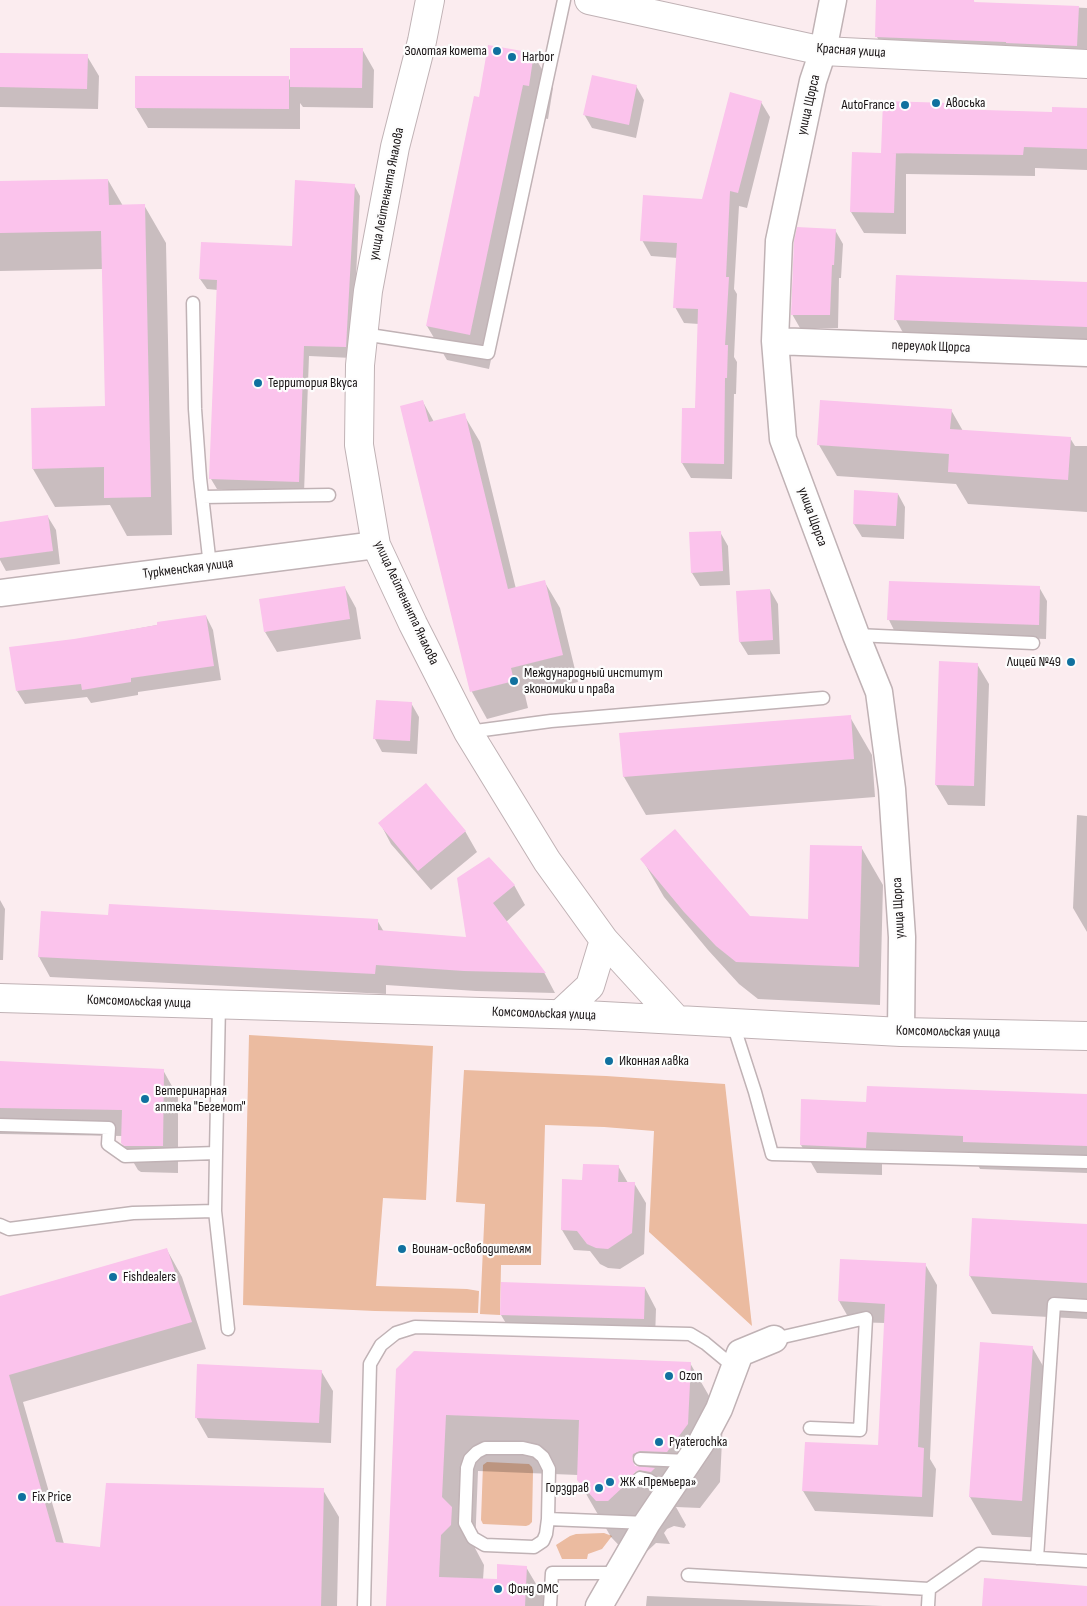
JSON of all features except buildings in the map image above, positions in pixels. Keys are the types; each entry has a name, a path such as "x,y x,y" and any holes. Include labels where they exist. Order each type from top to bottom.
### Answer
{"street":[{"name":"улица Лейтенанта Яналова","path":"430,0 422,41 395,147 368,291 363,334 360,365 359,445 376,545 413,624 468,732 547,860 604,940 676,1019"},
{"name":"Красная улица","path":"589,0 823,51 1087,64"},
{"name":"улица Щорса","path":"833,0 823,51 813,81 779,241 775,341 783,439 879,692 892,789 902,937 901,1032"},
{"name":"переулок Щорса","path":"775,341 1087,353"},
{"name":"Туркменская улица","path":"0,593 376,545"},
{"path":"560,1014 590,986 604,940"},
{"name":"Комсомольская улица","path":"0,998 560,1014 901,1032 1087,1036"},
{"path":"599,1606 647,1523 701,1443 719,1409 740,1352 774,1339"}],"lane":[{"path":"363,334 488,353 564,0"},
{"path":"193,303 195,409 210,566"},
{"path":"202,497 329,496"},
{"path":"856,635 1033,643"},
{"path":"468,732 551,721 823,698"},
{"path":"219,1004 215,1211 228,1329"},
{"path":"733,1024 772,1154 1087,1162"},
{"path":"0,1125 109,1128 108,1144 125,1156 216,1153"},
{"path":"0,1225 9,1229 66,1220 133,1213 215,1211"},
{"path":"1037,1558 1054,1304 1087,1306"},
{"path":"774,1339 866,1318 860,1430 810,1428"},
{"path":"364,1606 370,1364 381,1345 396,1333 415,1327 690,1334 705,1343 734,1367"},
{"path":"485,1448 523,1448 536,1451 543,1457 549,1469 548,1519 543,1541 534,1547 485,1545 473,1538 465,1523 467,1468 470,1459 477,1452 485,1448"},
{"path":"640,1459 688,1461"},
{"path":"640,1478 649,1480 668,1492"},
{"path":"548,1519 647,1523"},
{"path":"688,1575 929,1589 979,1554 1087,1561"},
{"path":"550,1606 552,1573 618,1573"},
{"path":"928,1606 929,1589"}],"shaded area":[{"path":"249,1035 433,1046 426,1200 383,1198 376,1286 479,1291 478,1313 375,1311 243,1305"},
{"path":"464,1070 606,1076 725,1084 752,1326 649,1232 654,1131 604,1127 545,1125 541,1265 501,1265 500,1315 480,1314 485,1204 456,1202"},
{"path":"487,1462 529,1464 532,1467 532,1522 529,1525 483,1524 481,1520 483,1465"},
{"path":"604,1533 612,1536 602,1549 588,1554 587,1559 562,1559 556,1545 576,1534"}],"place":[{"name":"Золотая комета","path":"497,51"},
{"name":"Harbor","path":"512,57"},
{"name":"Авоська","path":"936,103"},
{"name":"AutoFrance","path":"905,105"},
{"name":"Территория Вкуса","path":"258,383"},
{"name":"Лицей №49","path":"1071,662"},
{"name":"Международный институт экономики и права","path":"514,681"},
{"name":"Иконная лавка","path":"609,1061"},
{"name":"Ветеринарная аптека \"Бегемот\"","path":"145,1099"},
{"name":"Воинам-освободителям","path":"402,1249"},
{"name":"Fishdealers","path":"113,1277"},
{"name":"Ozon","path":"669,1376"},
{"name":"Pyaterochka","path":"659,1442"},
{"name":"ЖК «Премьера»","path":"610,1482"},
{"name":"Горздрав","path":"599,1488"},
{"name":"Fix Price","path":"22,1497"},
{"name":"Фонд ОМС","path":"498,1589"}]}
